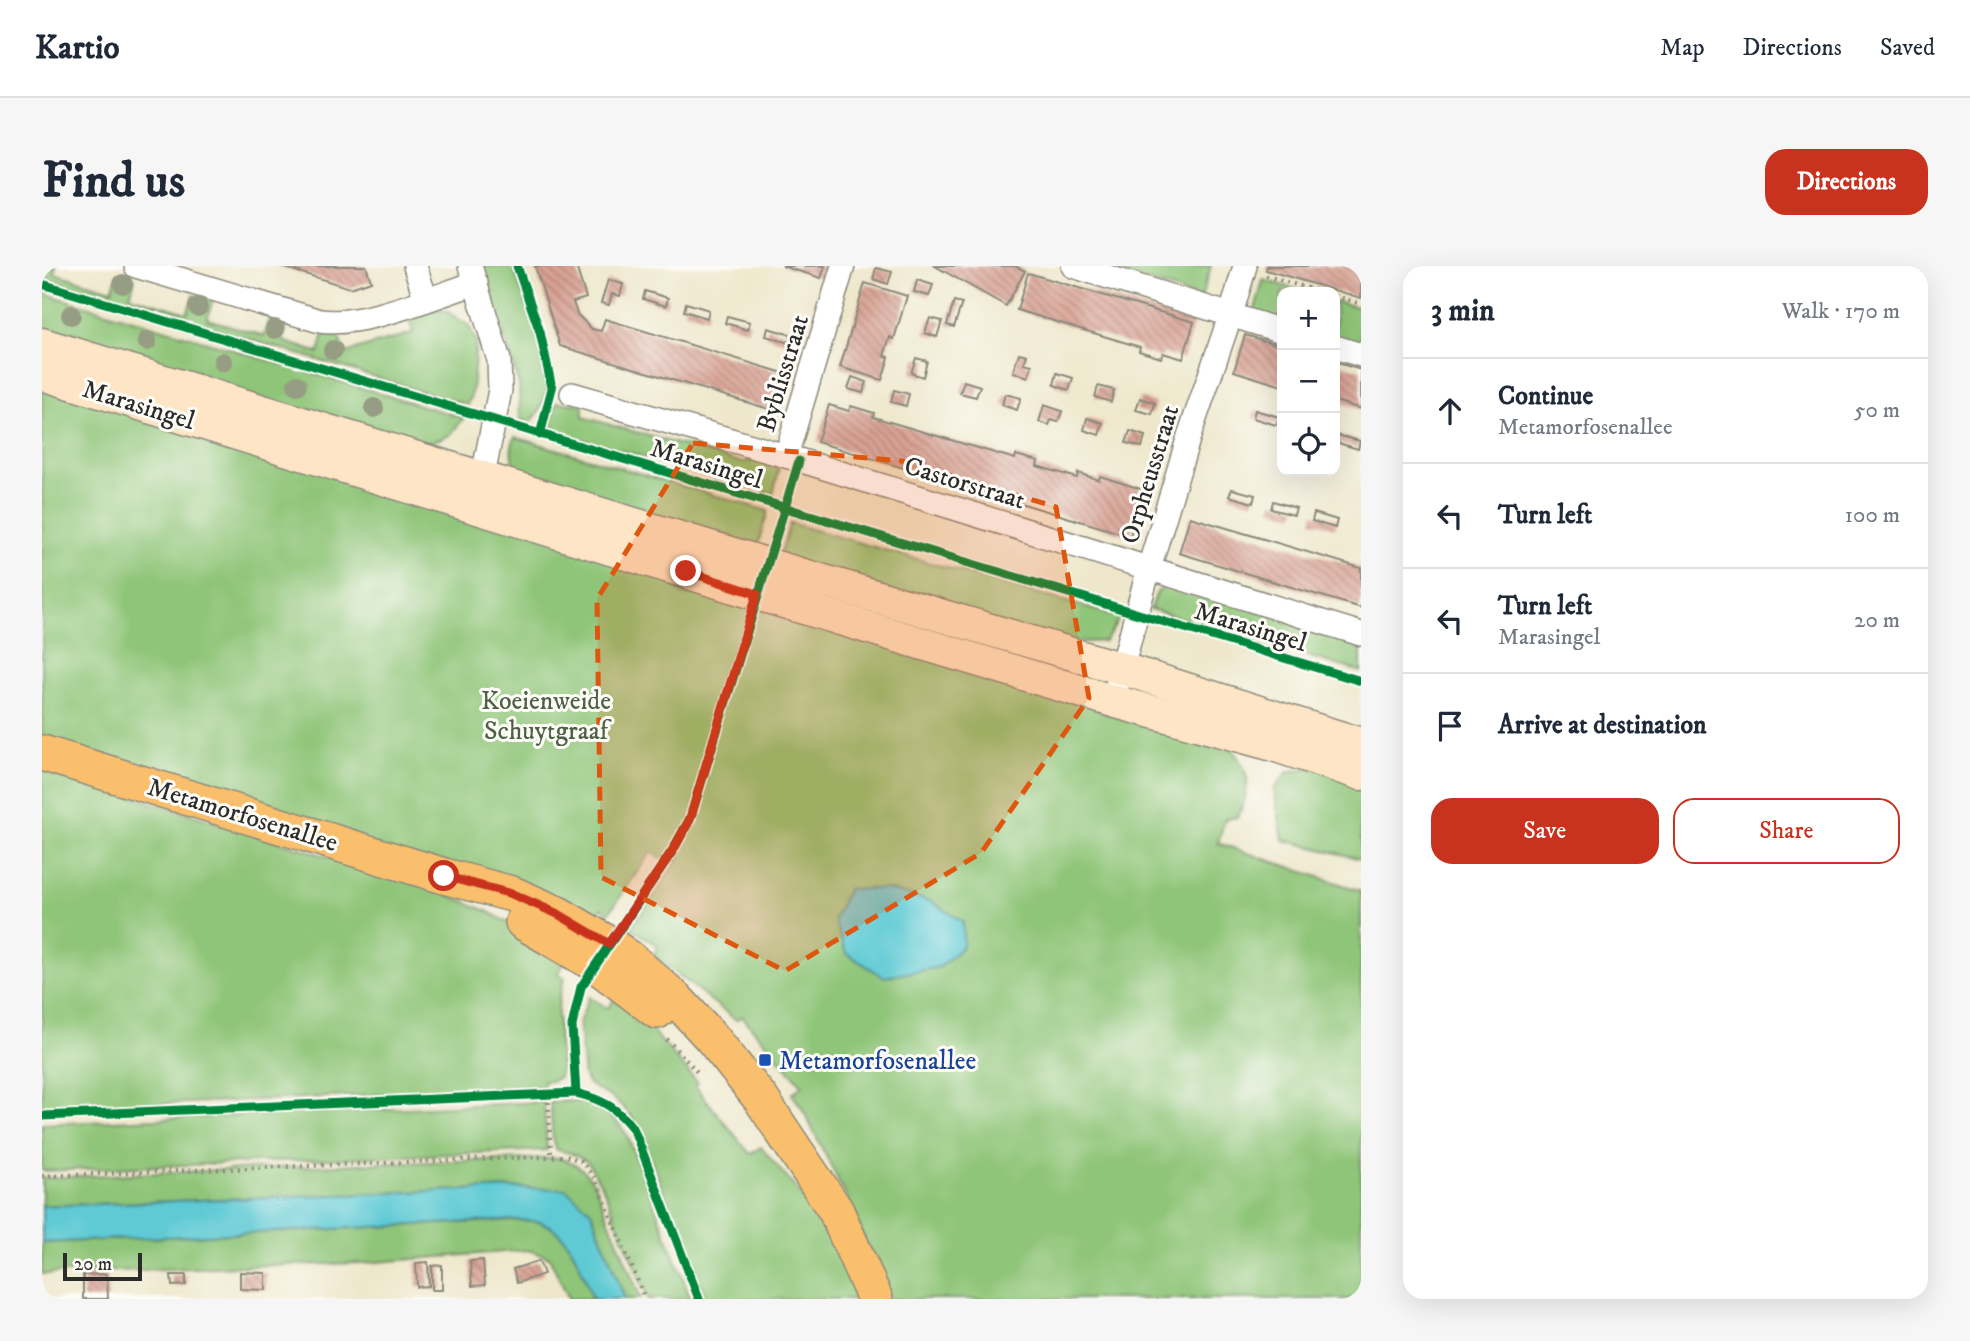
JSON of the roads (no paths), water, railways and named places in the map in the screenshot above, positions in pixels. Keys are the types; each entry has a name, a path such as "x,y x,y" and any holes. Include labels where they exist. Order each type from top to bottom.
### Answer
{"main road":[{"name":"Metamorfosenallee","path":"42,753 444,876 595,964 681,1030 761,1099 836,1211 875,1299"}],"street":[{"path":"136,266 336,324 426,300 473,274 499,360 500,390 479,493"},
{"path":"415,266 426,300"},
{"name":"Byblisstraat","path":"786,456 843,266"},
{"path":"1073,266 1277,329"},
{"name":"Orpheusstraat","path":"1113,701 1149,568 1244,268"},
{"name":"Marasingel","path":"42,344 479,493 1113,701 1270,744 1361,774"},
{"path":"1340,349 1361,355"},
{"name":"Marasingel","path":"42,374 1123,669 1361,744"},
{"name":"Castorstraat","path":"572,394 786,456 1361,634"}],"water":[{"path":"848,889 884,889 931,901 963,922 963,946 940,967 884,977 846,953 834,919"},
{"path":"515,1188 566,1189 591,1211 625,1299 593,1299 568,1243 551,1227 534,1221 42,1243 42,1206"}],"place":[{"name":"Metamorfosenallee","path":"765,1060"}],"park label":[{"name":"Koeienweide Schuytgraaf","path":"546,715"}]}
